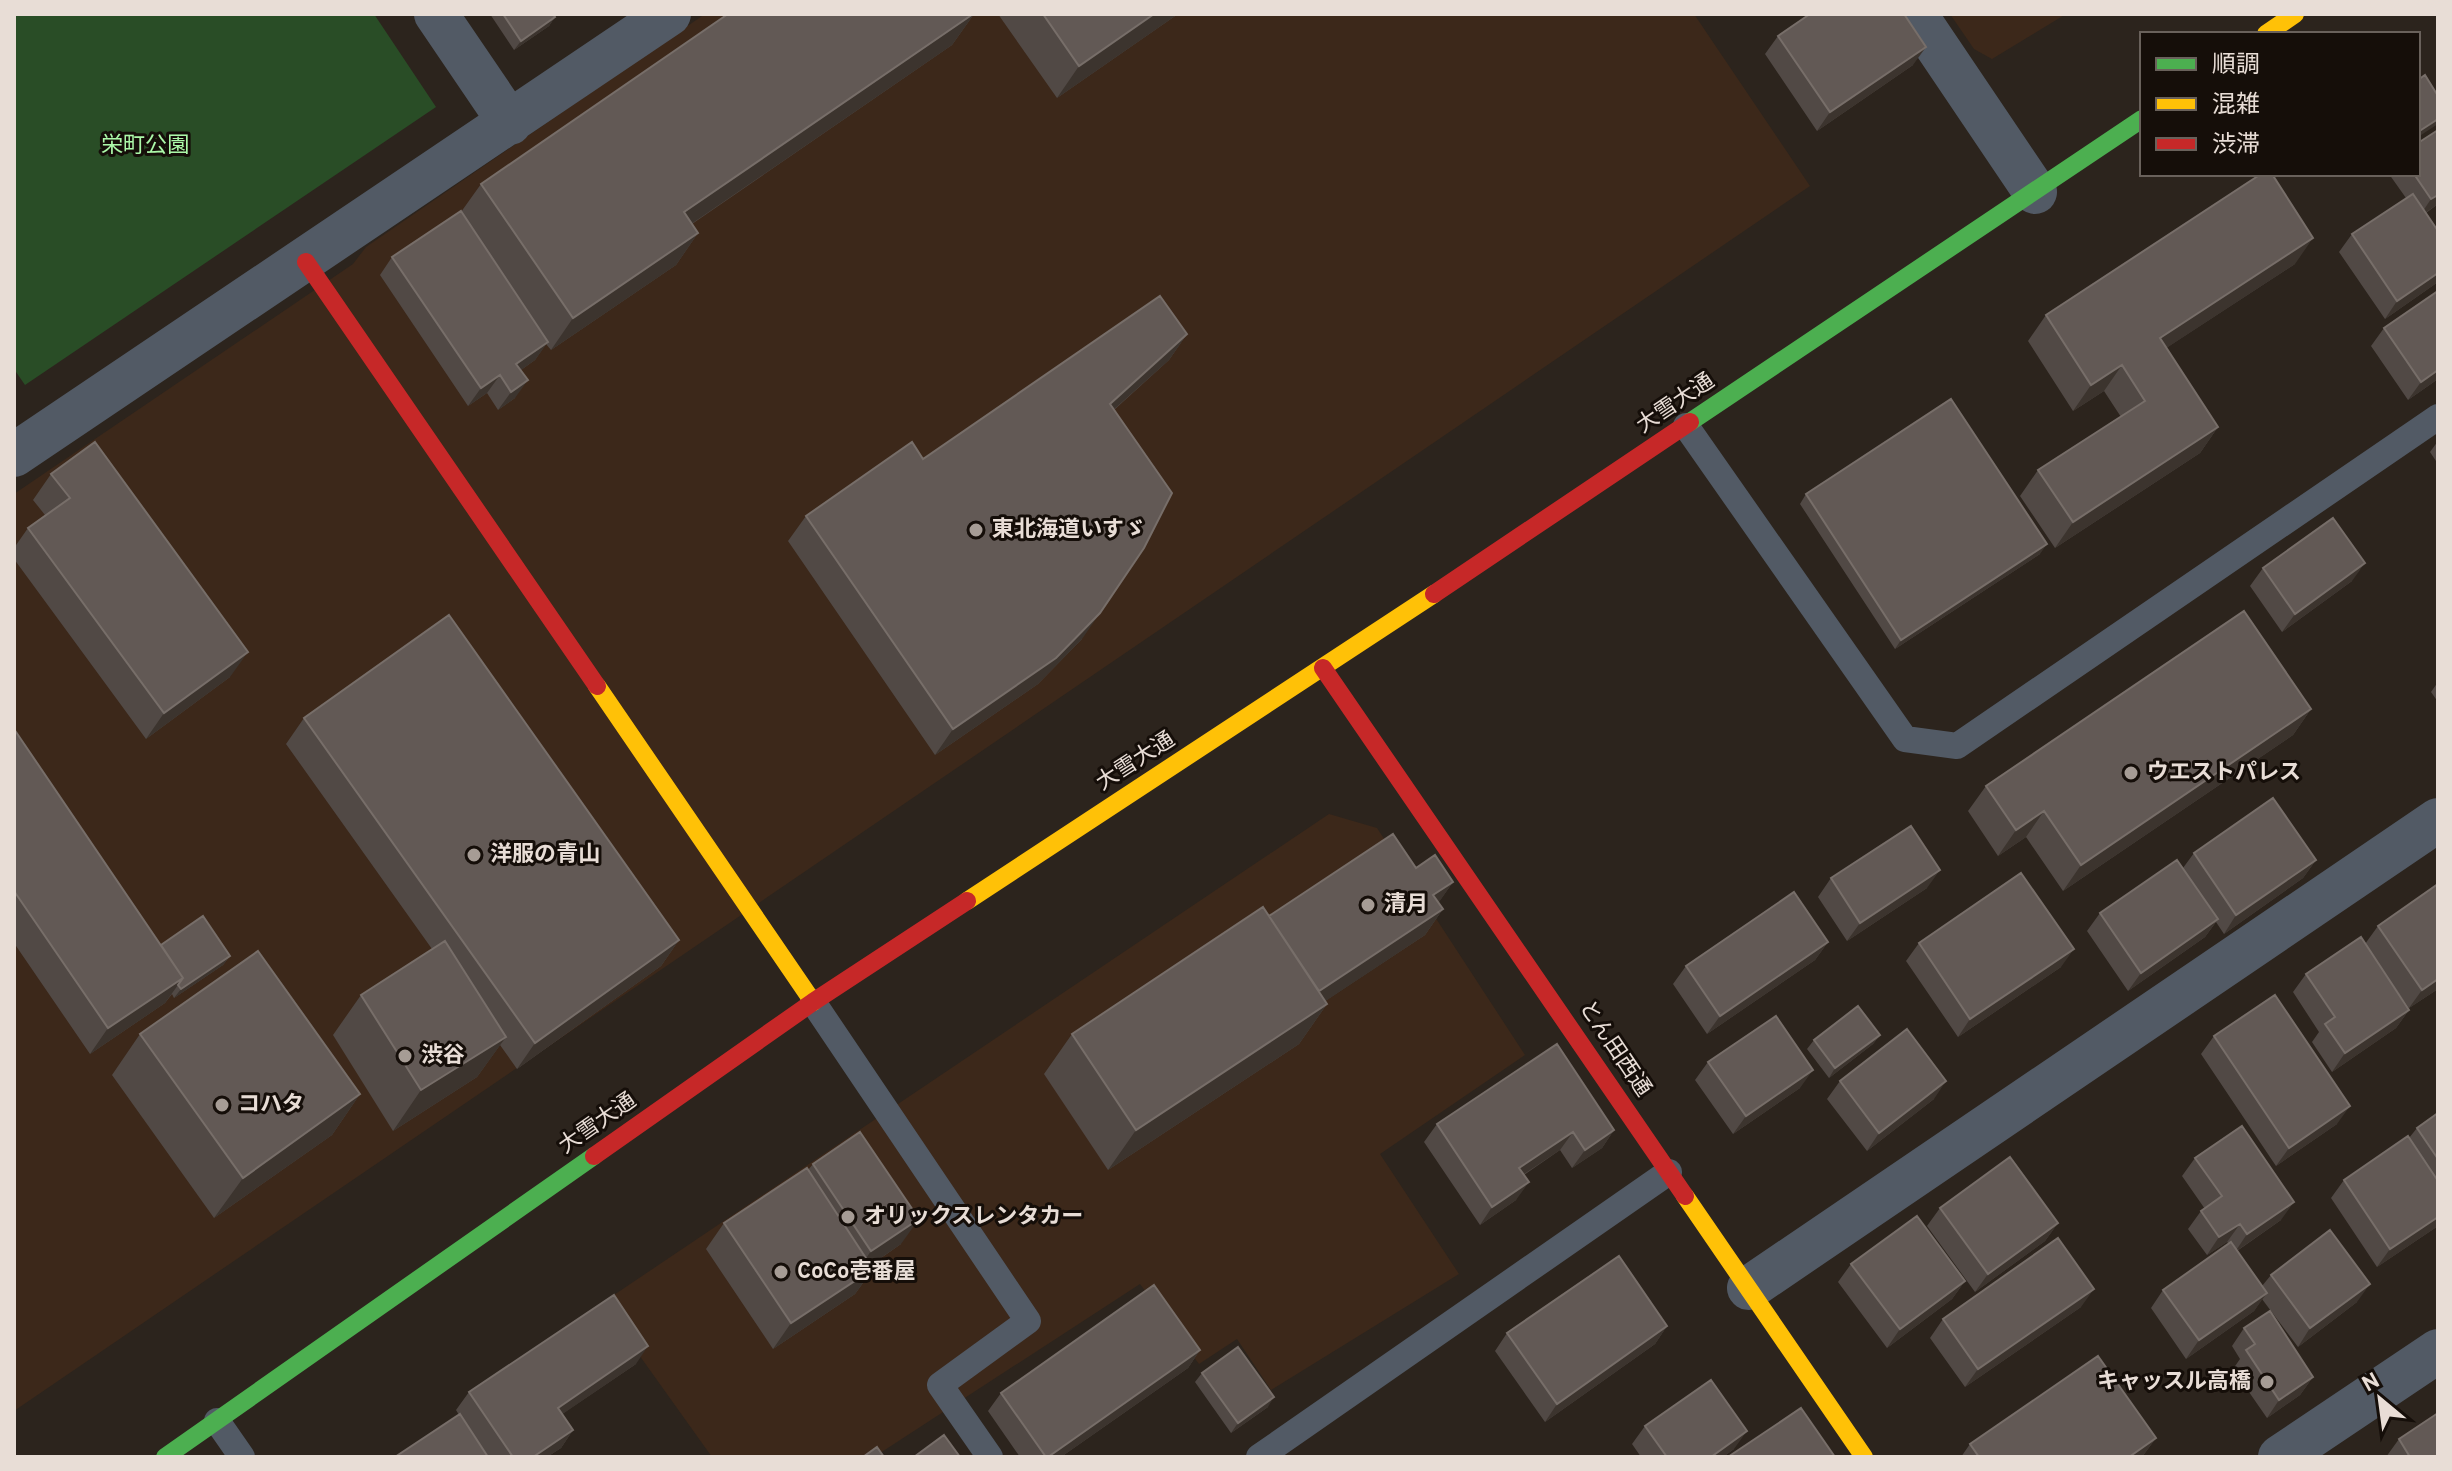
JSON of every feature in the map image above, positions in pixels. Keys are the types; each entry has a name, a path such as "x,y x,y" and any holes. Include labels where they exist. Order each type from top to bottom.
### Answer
{"main road":[{"path":"2269,32 2295,14"},
{"name":"大雪大通","path":"165,1457 813,1002 1323,668 2140,120"},
{"path":"306,262 813,1002"},
{"name":"とん田西通","path":"1323,668 1864,1457"}],"street":[{"path":"436,14 510,123"},
{"path":"15,453 306,262 669,14"},
{"path":"1915,14 2035,192"},
{"path":"1749,1288 2438,820"},
{"path":"2280,1457 2438,1351"}],"lane":[{"path":"1686,426 1905,739 1957,746 2438,417"},
{"path":"813,1002 1028,1321 940,1385 990,1457"},
{"path":"1259,1457 1669,1172"},
{"path":"217,1421 242,1457"}],"shaded area":[{"path":"705,14 1694,14 1810,186 14,1411 14,494 353,264 366,247"},
{"path":"1950,14 2066,14 1992,59 1974,49"},
{"path":"1329,814 1377,828 1525,1055 1380,1154 1459,1274 1271,1390 1237,1339 1199,1364 1140,1284 874,1457 712,1457 602,1303"}],"green space":[{"name":"栄町公園","path":"14,14 374,14 436,107 25,385 14,369"}],"building":[{"path":"503,14 553,14 555,17 521,41"},
{"path":"728,14 973,14 684,212 698,233 573,318 481,184"},
{"path":"1043,14 1154,14 1079,66"},
{"path":"1810,14 1904,14 1926,47 1830,112 1778,36"},
{"path":"2425,75 2438,96 2438,119 2420,131 2420,79"},
{"path":"2438,130 2438,195 2431,199 2415,176 2420,176 2420,142"},
{"path":"2258,176 2273,176 2313,238 2160,338 2218,427 2073,522 2038,470 2145,401 2122,365 2091,385 2046,315"},
{"path":"2413,194 2438,231 2438,273 2397,301 2352,234"},
{"path":"461,211 548,342 516,364 528,380 511,392 500,375 481,388 392,257"},
{"path":"2438,291 2438,370 2421,382 2384,328"},
{"name":"東北海道いすゞ","path":"1160,296 1187,334 1110,404 1172,493 1144,548 1100,613 1056,658 953,729 806,516 912,442 923,459"},
{"path":"1951,399 2047,544 1901,640 1806,494"},
{"path":"95,442 248,652 164,713 28,528 70,498 51,474"},
{"path":"2333,518 2365,563 2295,614 2263,568"},
{"name":"ウエストパレス","path":"2244,611 2311,709 2081,865 2044,811 2016,830 1986,786"},
{"name":"洋服の青山","path":"449,615 679,940 535,1043 304,718"},
{"path":"14,729 183,978 108,1028 14,891"},
{"path":"2273,798 2316,860 2236,915 2194,853"},
{"path":"1911,826 1940,870 1860,923 1831,878"},
{"path":"1393,834 1416,868 1435,855 1453,882 1433,895 1443,909 1319,991 1269,916"},
{"path":"2177,860 2218,919 2141,973 2100,913"},
{"path":"2021,873 2074,949 1970,1019 1919,943"},
{"path":"2438,884 2438,979 2422,990 2378,926"},
{"path":"1794,892 1828,942 1720,1016 1686,966"},
{"path":"1263,907 1327,1004 1136,1130 1072,1034"},
{"path":"203,916 230,956 181,989 178,985 183,978 161,945"},
{"path":"2361,937 2409,1010 2345,1053 2325,1024 2335,1017 2306,974"},
{"path":"445,941 506,1037 421,1090 361,995"},
{"name":"コハタ","path":"258,951 360,1094 243,1178 140,1034"},
{"path":"2275,995 2350,1106 2289,1148 2214,1036"},
{"path":"1858,1006 1880,1035 1835,1068 1814,1040"},
{"path":"1776,1016 1813,1070 1746,1116 1708,1062"},
{"path":"1907,1029 1946,1081 1879,1133 1840,1081"},
{"path":"1557,1044 1614,1130 1585,1150 1573,1132 1519,1168 1529,1182 1492,1207 1437,1124"},
{"path":"2438,1113 2438,1159 2417,1128"},
{"path":"2242,1126 2294,1202 2247,1234 2240,1224 2219,1237 2201,1211 2222,1196 2195,1158"},
{"path":"860,1132 919,1219 871,1251 813,1164"},
{"path":"2408,1136 2438,1181 2438,1217 2390,1249 2344,1180"},
{"path":"2010,1157 2058,1223 1988,1274 1940,1208"},
{"name":"CoCo壱番屋","path":"807,1168 873,1269 791,1323 724,1223"},
{"path":"1917,1216 1965,1281 1900,1329 1851,1264"},
{"path":"2330,1230 2370,1284 2310,1328 2271,1275"},
{"path":"2058,1238 2094,1289 1978,1369 1943,1319"},
{"path":"2231,1242 2267,1293 2199,1340 2163,1290"},
{"path":"1619,1256 1667,1326 1557,1404 1507,1333"},
{"path":"1154,1285 1200,1350 1046,1457 1001,1393"},
{"path":"614,1295 648,1346 558,1408 573,1430 533,1457 513,1457 469,1392"},
{"path":"2270,1311 2313,1377 2279,1400 2246,1350 2255,1344 2244,1328"},
{"path":"1238,1347 1274,1397 1238,1423 1202,1373"},
{"path":"2098,1356 2156,1438 2129,1457 1979,1457 1970,1444"},
{"path":"1711,1380 1747,1431 1711,1457 1667,1457 1645,1426"},
{"path":"1801,1408 1835,1457 1728,1457"},
{"path":"2438,1413 2438,1457 2410,1457 2399,1439"},
{"path":"460,1414 488,1457 395,1457"},
{"path":"944,1435 960,1457 914,1457"},
{"path":"877,1447 884,1457 863,1457"}],"traffic: fast":[{"path":"1690,422 2140,120"},
{"path":"165,1457 594,1156"}],"traffic: slow":[{"path":"2269,32 2295,14"},
{"path":"967,901 1434,594"},
{"path":"597,686 813,1002"},
{"path":"1685,1196 1864,1457"}],"traffic: jam":[{"path":"306,262 597,686"},
{"path":"1434,594 1690,422"},
{"path":"1323,668 1685,1196"},
{"path":"594,1156 813,1002 967,901"}],"place":[{"name":"東北海道いすゞ","path":"976,530"},
{"name":"ウエストパレス","path":"2131,773"},
{"name":"洋服の青山","path":"474,855"},
{"name":"清月","path":"1368,905"},
{"name":"渋谷","path":"405,1056"},
{"name":"コハタ","path":"222,1105"},
{"name":"オリックスレンタカー","path":"848,1217"},
{"name":"CoCo壱番屋","path":"781,1272"},
{"name":"キャッスル高橋","path":"2267,1382"}]}
